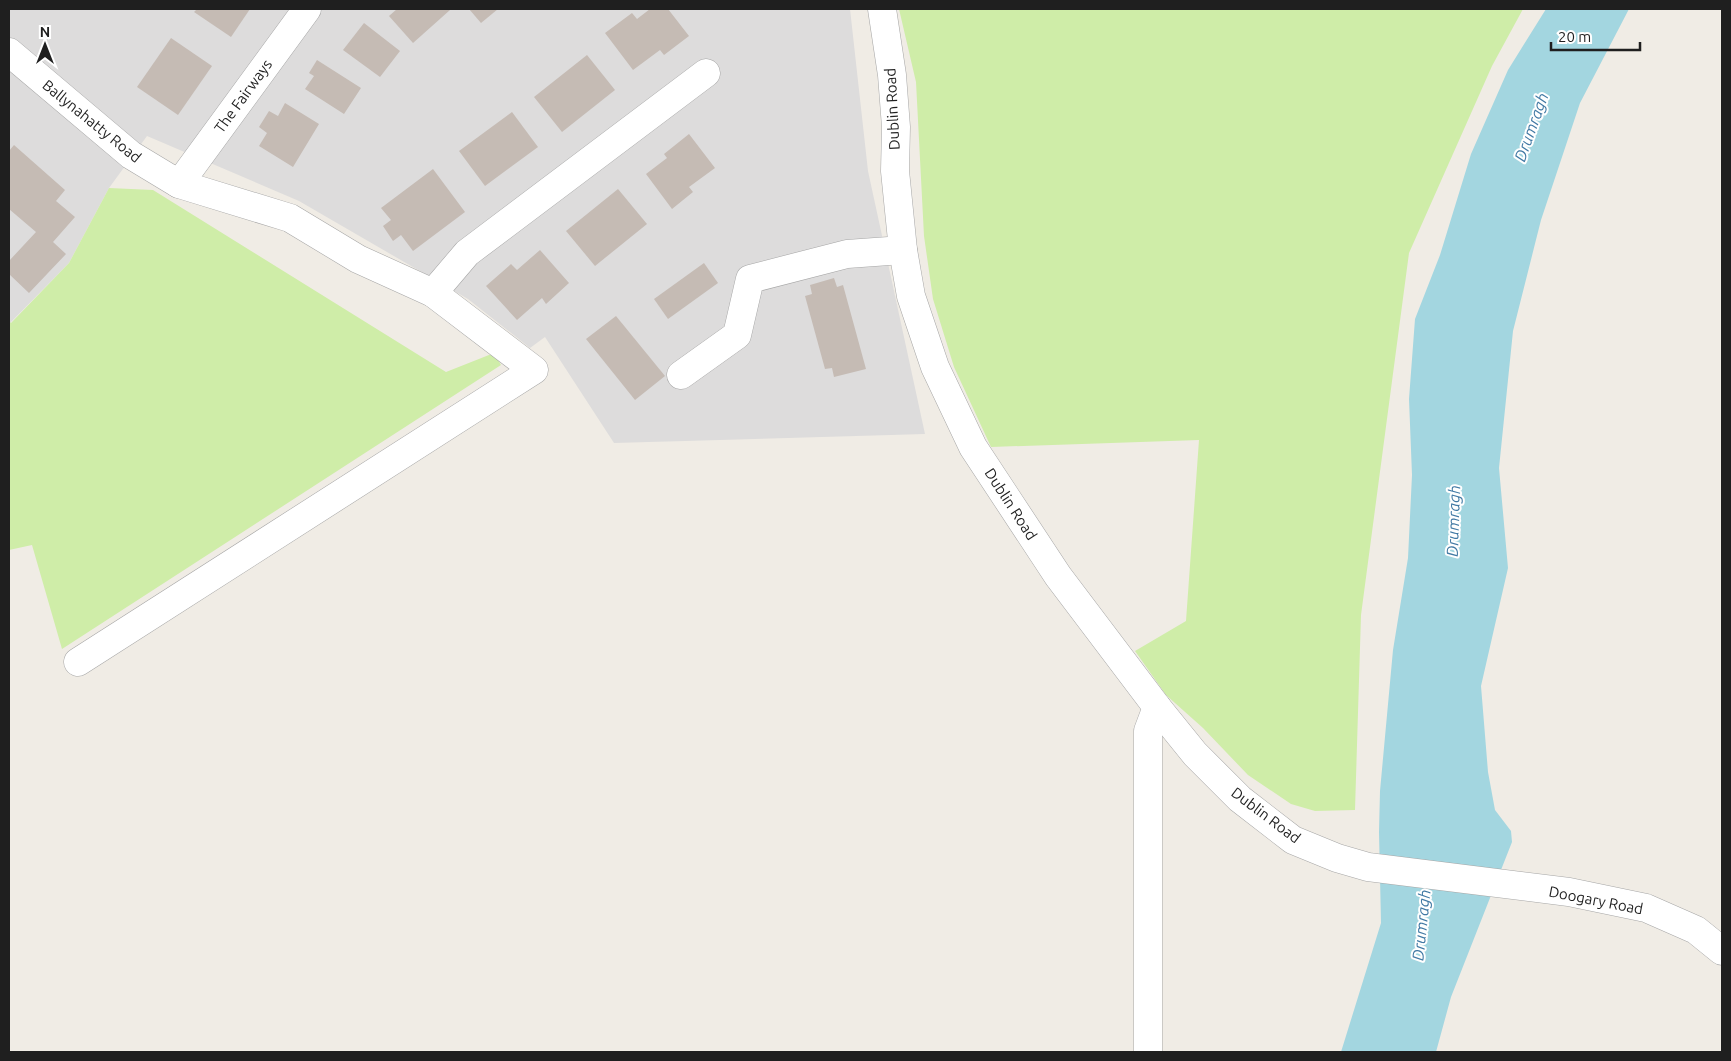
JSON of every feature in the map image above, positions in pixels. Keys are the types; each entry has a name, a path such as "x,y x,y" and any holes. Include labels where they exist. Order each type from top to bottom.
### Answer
{"street":[{"name":"The Fairways","path":"179,184 307,9"},
{"name":"Dublin Road","path":"882,9 892,75 896,127 895,171 903,250 912,296 935,367 973,447 1058,576 1195,754 1240,799 1293,840 1337,858 1368,867 1519,887"},
{"name":"Ballynahatty Road","path":"9,52 132,155 179,184 290,218 358,259 433,293 534,370 78,662"},
{"path":"433,293 466,253 706,73"},
{"path":"681,375 737,335 750,279 847,254 903,250"},
{"path":"1148,1052 1148,731 1157,707"},
{"name":"Doogary Road","path":"1519,887 1570,892 1646,908 1696,930 1722,951"}],"shaded area":[{"path":"9,9 850,9 868,171 925,434 614,443 545,337 530,348 468,299 299,201 147,136 109,188 69,263 10,323"}],"green space":[{"path":"899,9 1523,9 1492,66 1409,253 1361,615 1355,810 1315,811 1291,804 1248,775 1203,728 1166,695 1135,651 1186,621 1199,440 991,447 954,367 933,299 924,236 916,82"},
{"path":"109,188 153,190 446,372 494,353 501,365 62,649 32,545 9,550 9,321 11,323 69,263"}],"water":[{"name":"Drumragh","path":"1546,9 1629,9 1580,103 1541,220 1513,331 1499,468 1508,568 1481,686 1488,772 1495,810 1511,831 1512,842 1451,997 1436,1052 1341,1052 1381,923 1380,791 1393,650 1408,558 1412,475 1409,399 1415,319 1440,255 1471,154 1508,70"}],"building":[{"path":"197,9 250,9 231,37 194,12"},
{"path":"397,9 450,10 413,43 389,16"},
{"path":"469,9 498,9 481,23"},
{"path":"650,9 668,9 689,36 664,55 660,50 633,70 605,33 632,13 637,19"},
{"path":"364,23 400,51 380,77 343,50"},
{"path":"171,38 212,66 178,115 137,87"},
{"path":"587,55 615,90 562,132 534,97"},
{"path":"317,60 361,88 344,114 305,89 314,76 309,73"},
{"path":"285,103 319,124 293,167 259,146 267,133 259,127 269,111 278,116"},
{"path":"512,112 538,147 485,186 459,151"},
{"path":"689,134 715,168 689,187 693,192 672,209 646,174 667,158 664,154"},
{"path":"14,145 65,190 56,201 75,217 53,242 66,254 29,293 9,274 9,261 36,232 9,209 9,151"},
{"path":"433,169 465,212 413,251 401,235 393,241 383,226 391,220 381,208"},
{"path":"618,189 647,224 595,266 566,231"},
{"path":"540,250 569,283 546,304 542,298 517,320 486,286 511,264 517,270"},
{"path":"704,263 718,283 668,319 654,299"},
{"path":"834,278 837,287 843,285 866,369 834,377 832,368 825,369 805,296 812,294 810,285"},
{"path":"616,316 665,376 635,400 586,339"}]}
